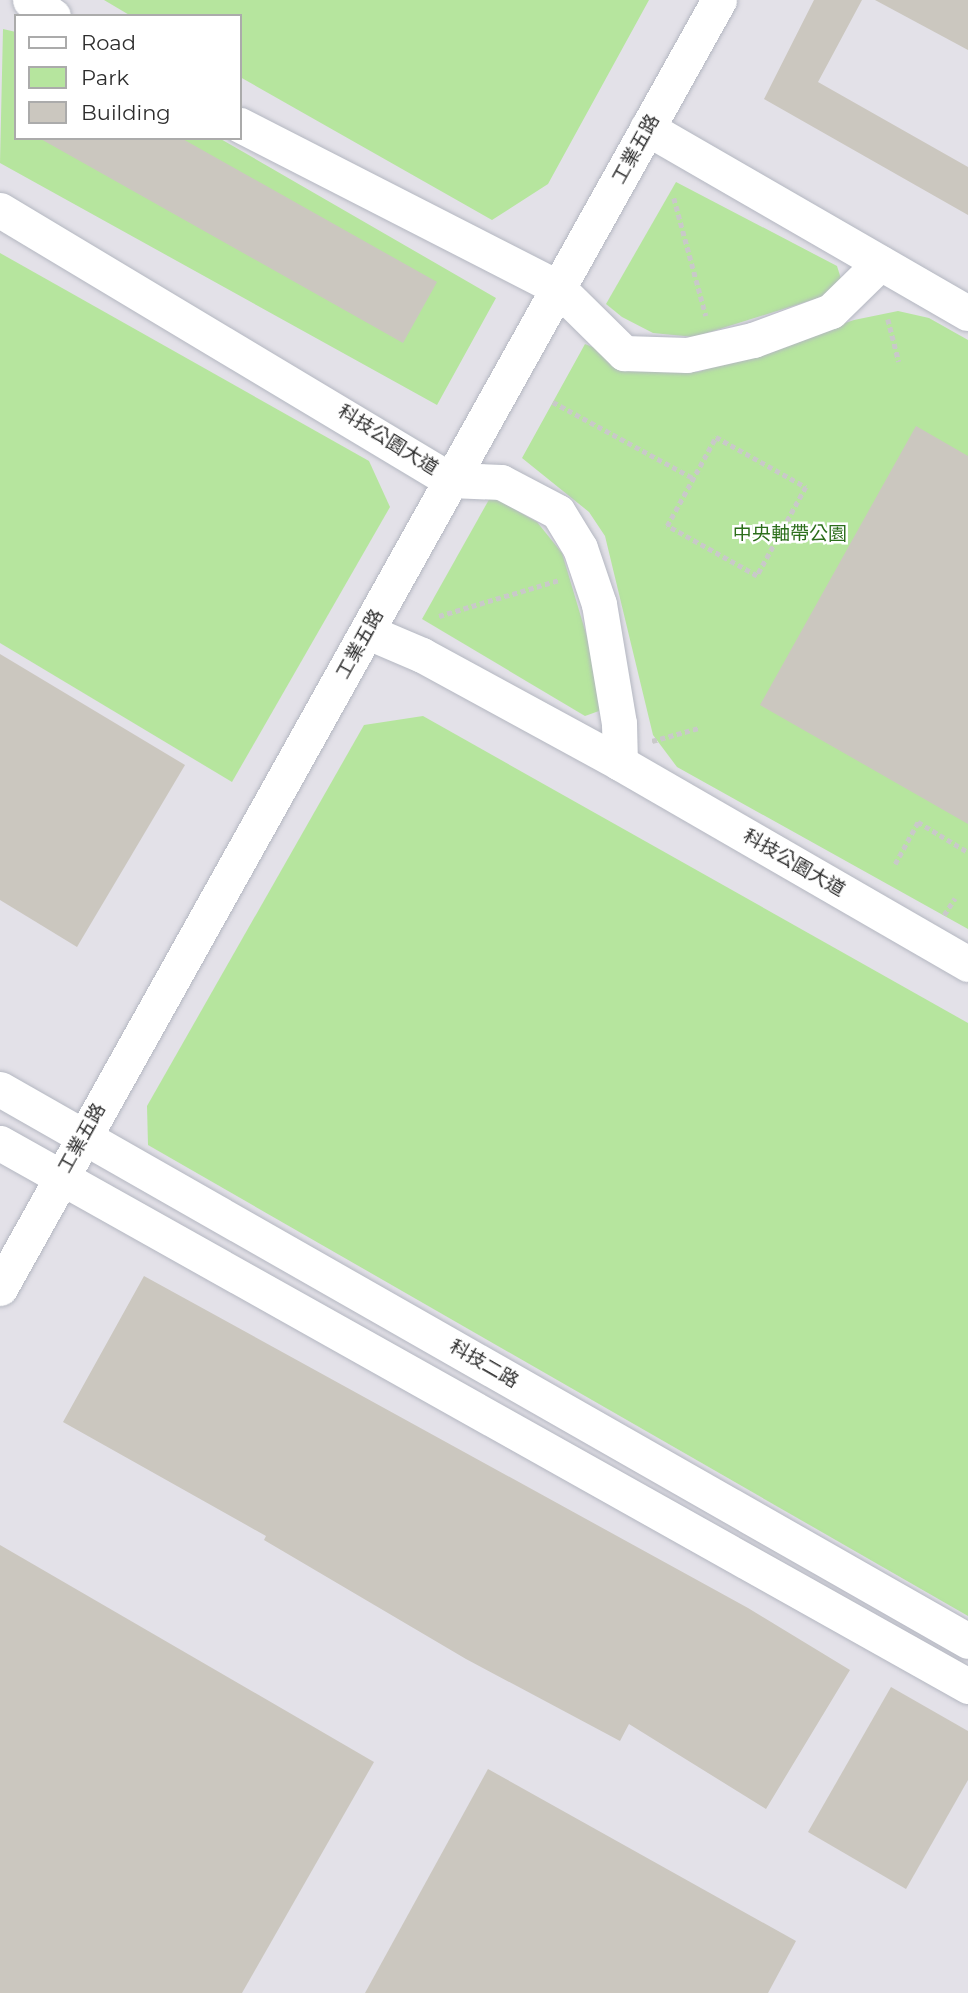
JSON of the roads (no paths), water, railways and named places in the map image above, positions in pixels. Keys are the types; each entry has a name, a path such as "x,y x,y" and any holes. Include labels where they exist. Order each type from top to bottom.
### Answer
{"street":[{"path":"30,0 50,14"},
{"name":"工業五路","path":"0,1288 719,0"},
{"path":"242,126 558,288 624,353 687,355 831,312 880,263"},
{"path":"647,128 968,313"},
{"name":"科技公園大道","path":"0,210 450,480 501,482 533,495 558,512 580,548 599,604 614,682 620,763"},
{"name":"科技公園大道","path":"368,632 422,655 620,763 968,964"},
{"name":"科技二路","path":"0,1089 84,1134 968,1641"},
{"path":"0,1143 968,1686"}],"park label":[{"name":"中央軸帶公園","path":"790,534"}]}
